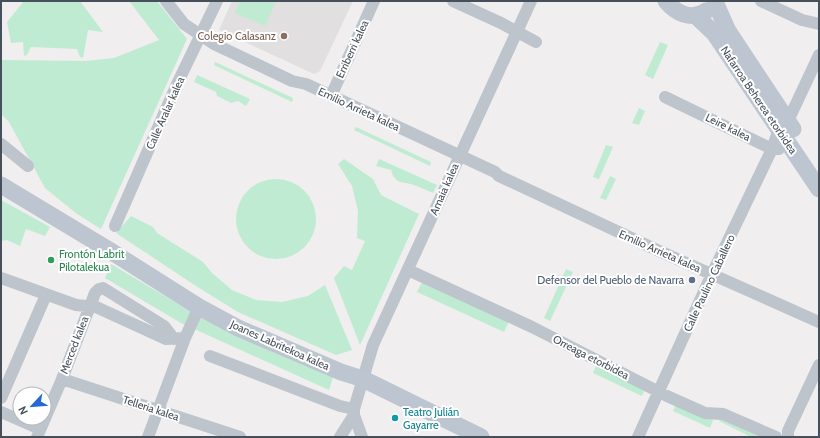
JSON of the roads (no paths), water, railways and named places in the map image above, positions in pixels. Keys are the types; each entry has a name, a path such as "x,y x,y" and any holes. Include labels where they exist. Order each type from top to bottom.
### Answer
{"main road":[{"path":"666,1 672,8 687,16 695,16 703,13 710,9 715,2"},
{"name":"Nafarroa Beherea etorbidea","path":"715,2 731,37 783,125 792,148 819,189"},
{"name":"Nafarroa Beherea etorbidea","path":"695,16 714,34 783,125 819,169"},
{"name":"Joanes Labritekoa kalea","path":"1,185 199,308 244,330 342,372 364,379 481,437"}],"street":[{"name":"Emilio Arrieta kalea","path":"166,1 184,24 214,44 292,81 306,84 495,172 499,176 610,228 819,322"},
{"name":"Calle Aralar kalea","path":"115,226 178,82 217,1"},
{"name":"Erriberri kalea","path":"331,96 374,1"},
{"path":"453,1 501,23 536,42"},
{"name":"Amaia kalea","path":"340,437 354,412 373,345 531,1"},
{"path":"761,1 802,20 819,24"},
{"name":"Calle Paulino Caballero","path":"638,437 660,392 712,274 783,125 819,55"},
{"name":"Leire kalea","path":"666,98 772,148 792,148"},
{"path":"1,144 28,166"},
{"name":"Orreaga etorbidea","path":"408,270 532,327 660,392 705,413 723,414 776,437"},
{"path":"1,278 76,305 90,306 104,310 166,339 180,339"},
{"path":"90,306 95,293 99,288 103,288 164,326 180,339"},
{"path":"1,398 46,295"},
{"name":"Merced kalea","path":"1,412 39,433 62,379 90,306"},
{"path":"148,437 159,410 180,339 199,308"},
{"path":"210,356 354,412 362,437"},
{"path":"788,437 788,431 819,365"},
{"name":"Telleria kalea","path":"62,379 240,437"}],"place":[{"name":"Colegio Calasanz","path":"284,36"},
{"name":"Frontón Labrit Pilotalekua","path":"51,260"},
{"name":"Defensor del Pueblo de Navarra","path":"692,280"},
{"name":"Teatro Julián Gayarre","path":"395,418"}]}
